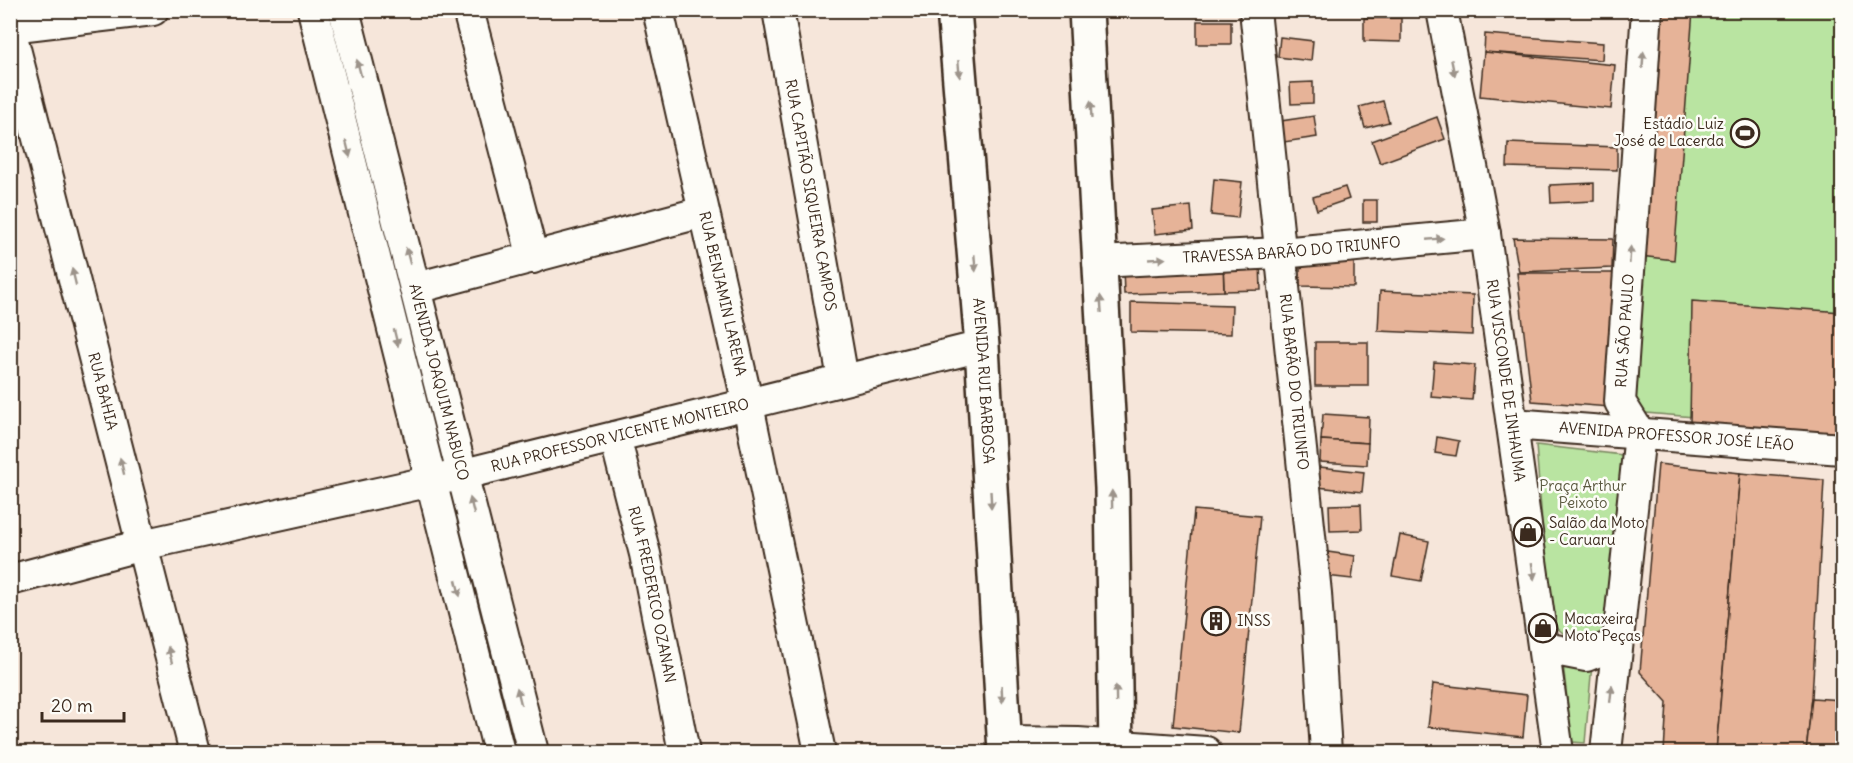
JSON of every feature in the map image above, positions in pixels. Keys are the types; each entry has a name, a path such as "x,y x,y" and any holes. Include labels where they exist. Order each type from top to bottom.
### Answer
{"main road":[{"name":"AVENIDA RUI BARBOSA","path":"954,10 982,346 1005,748"},
{"path":"1086,10 1112,488 1116,749"}],"street":[{"path":"10,28 153,10"},
{"path":"313,10 499,753"},
{"name":"AVENIDA JOAQUIM NABUCO","path":"344,10 464,474 533,753"},
{"path":"468,10 532,258"},
{"name":"RUA BENJAMIN LARENA","path":"658,10 748,405 820,753"},
{"name":"RUA CAPITÃO SIQUEIRA CAMPOS","path":"778,10 843,379"},
{"name":"RUA BARÃO DO TRIUNFO","path":"1255,10 1316,593 1326,753"},
{"name":"RUA VISCONDE DE INHAUMA","path":"1442,10 1485,234 1558,753"},
{"name":"RUA SÃO PAULO","path":"1640,434 1620,402 1647,10"},
{"name":"RUA BAHIA","path":"10,28 195,753"},
{"path":"416,288 703,212"},
{"name":"TRAVESSA BARÃO DO TRIUNFO","path":"1098,262 1281,253 1485,234"},
{"name":"RUA PROFESSOR VICENTE MONTEIRO","path":"10,580 142,544 464,474 982,346"},
{"name":"AVENIDA PROFESSOR JOSÉ LEÃO","path":"1512,424 1842,448"},
{"path":"1606,753 1640,434"},
{"name":"RUA FREDERICO OZANAN","path":"615,437 645,554 684,753"},
{"path":"1545,648 1586,656 1616,644"},
{"path":"1005,748 1078,742 1116,749 1206,753"}],"green space":[{"name":"Estádio Luiz José de Lacerda","path":"1656,11 1842,11 1842,429 1633,412"},
{"name":"Praça Arthur Peixoto","path":"1536,445 1631,456 1609,632 1576,644 1550,622"},
{"path":"1563,663 1592,664 1585,743 1572,742"}],"building":[{"path":"1656,10 1693,10 1674,260 1640,256"},
{"path":"1364,18 1401,18 1401,42 1364,41"},
{"path":"1197,21 1231,21 1231,44 1197,44"},
{"path":"1485,34 1603,43 1602,60 1484,52"},
{"path":"1280,37 1313,41 1311,61 1278,57"},
{"path":"1484,52 1615,65 1611,109 1480,96"},
{"path":"1313,82 1313,103 1291,104 1290,83"},
{"path":"1383,101 1389,122 1365,128 1359,107"},
{"path":"1314,116 1317,137 1284,142 1281,121"},
{"path":"1437,117 1445,139 1380,163 1372,141"},
{"path":"1508,143 1617,147 1617,170 1507,167"},
{"path":"1214,179 1242,182 1238,218 1211,215"},
{"path":"1594,183 1594,201 1551,203 1550,185"},
{"path":"1345,187 1349,199 1317,210 1313,197"},
{"path":"1363,200 1377,200 1377,222 1363,222"},
{"path":"1191,206 1193,230 1155,234 1152,210"},
{"path":"1513,238 1613,239 1612,268 1519,272"},
{"path":"1300,258 1354,259 1354,287 1300,286"},
{"path":"1260,263 1261,290 1224,291 1223,264"},
{"path":"1223,264 1224,291 1124,294 1123,267"},
{"path":"1517,273 1619,273 1610,407 1532,401"},
{"path":"1380,291 1473,295 1472,335 1378,331"},
{"path":"1692,301 1842,312 1842,436 1690,423"},
{"path":"1131,302 1232,305 1231,334 1131,332"},
{"path":"1315,342 1368,342 1368,386 1315,386"},
{"path":"1434,362 1475,365 1472,400 1431,397"},
{"path":"1323,414 1369,417 1368,443 1321,440"},
{"path":"1437,437 1459,441 1456,456 1435,453"},
{"path":"1321,440 1368,443 1367,465 1320,462"},
{"path":"1658,464 1740,473 1716,752 1664,752 1667,702 1640,672"},
{"path":"1320,467 1364,472 1362,492 1318,487"},
{"path":"1740,473 1824,480 1812,698 1806,752 1716,752"},
{"path":"1361,504 1362,530 1330,531 1329,505"},
{"name":"INSS","path":"1194,510 1260,516 1239,733 1173,726"},
{"path":"1400,535 1429,541 1421,581 1392,576"},
{"path":"1321,551 1355,556 1352,579 1317,575"},
{"path":"1433,684 1527,695 1523,737 1428,727"},
{"path":"1812,698 1842,700 1842,752 1806,752"}],"place":[{"name":"Estádio Luiz José de Lacerda","path":"1745,133"},
{"name":"Salão da Moto - Caruaru","path":"1528,532"},
{"name":"INSS","path":"1216,621"},
{"name":"Macaxeira Moto Peças","path":"1543,628"}]}
